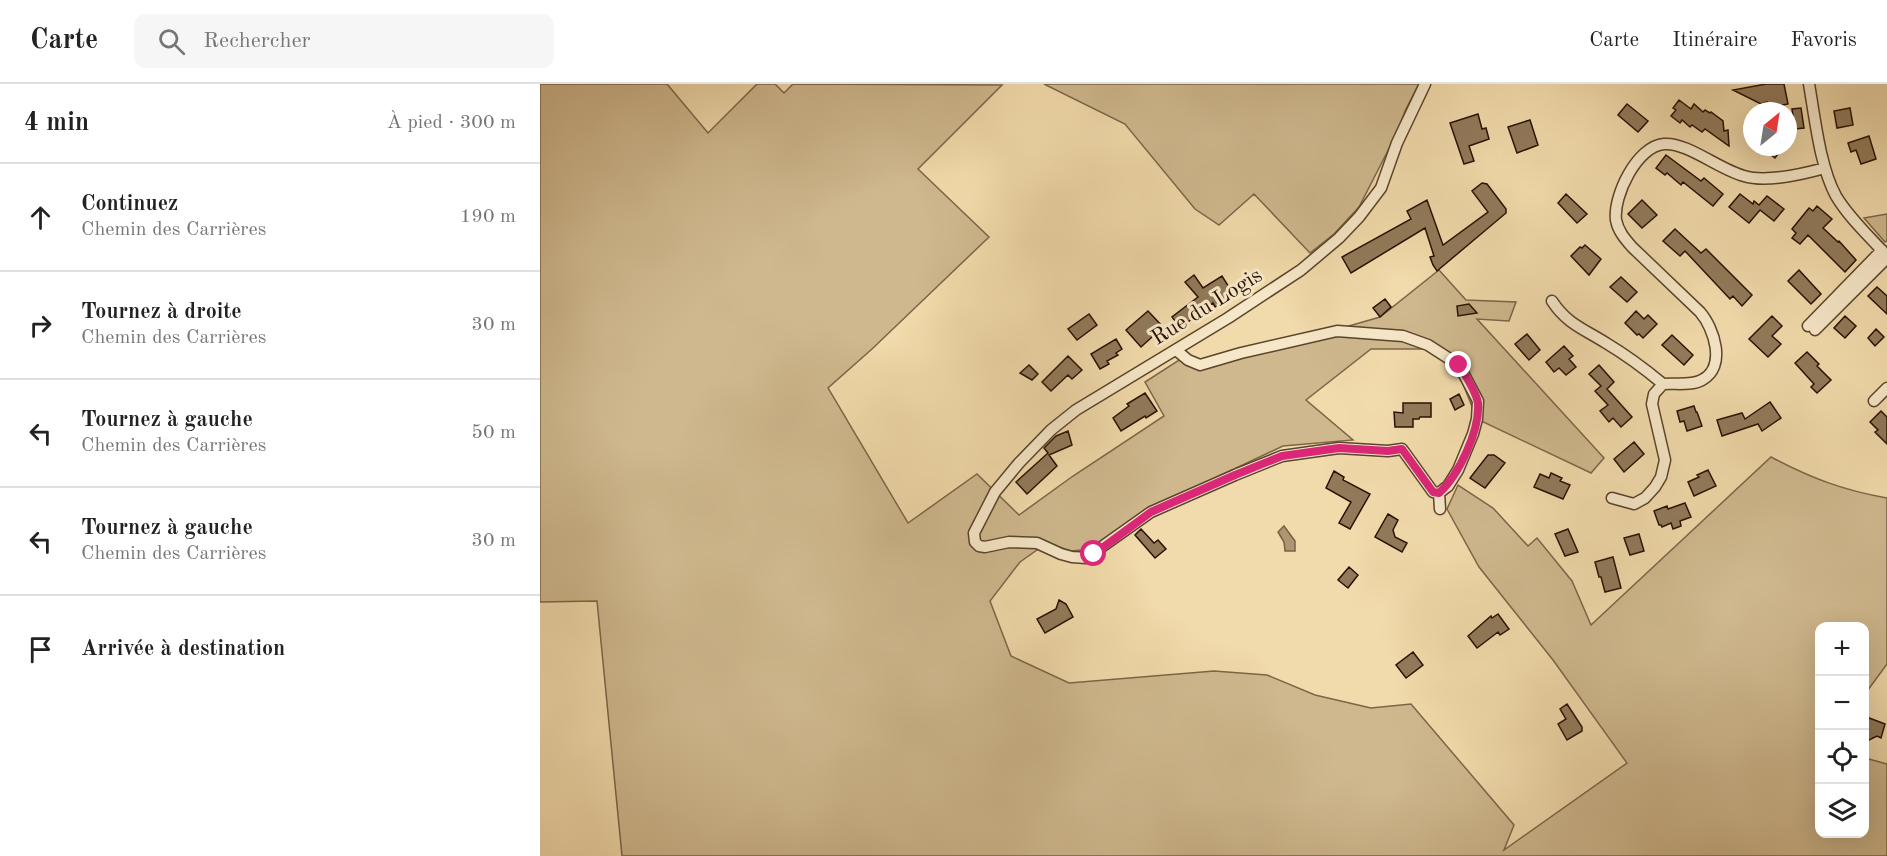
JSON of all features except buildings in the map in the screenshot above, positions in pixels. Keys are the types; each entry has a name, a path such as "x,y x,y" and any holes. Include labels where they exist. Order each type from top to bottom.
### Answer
{"street":[{"name":"Rue du Logis","path":"1425,84 1397,143 1381,188 1359,217 1339,238 1301,270 1176,350 1076,410 1051,430 995,492 974,533 975,542 979,546 986,547 1009,542 1037,543 1061,554 1086,558 1151,512 1235,475 1282,456 1339,448 1388,451 1402,449 1433,492 1439,493"},
{"path":"1809,84 1830,184 1846,211 1886,254 1812,328"},
{"path":"1552,301 1563,317 1646,369 1663,384 1695,383 1703,380 1712,370 1715,362 1715,343 1708,321 1632,247 1617,226 1616,206 1620,193 1642,154 1658,145 1676,145 1742,176 1752,178 1789,176 1825,168"},
{"path":"1176,350 1188,360 1200,365 1241,352 1337,331 1403,336 1428,345 1459,365 1478,401 1473,434 1458,470 1448,486 1439,493 1440,509"},
{"path":"1612,498 1634,504 1645,498 1661,477 1665,460 1652,404 1654,394 1663,384"},
{"path":"1874,401 1887,388"}],"shaded area":[{"path":"540,84 667,84 708,133 757,84 775,84 784,93 793,84 1002,85 918,169 989,237 828,388 908,523 977,474 1019,515 1164,416 1145,382 1179,360 1200,369 1380,317 1439,270 1466,300 1516,302 1509,321 1477,319 1604,458 1591,473 1477,419 1457,369 1425,349 1371,349 1306,400 1353,440 1283,446 1147,510 1092,549 1071,551 1047,543 1020,562 990,601 1011,656 1069,683 1214,671 1267,675 1315,695 1371,708 1411,704 1514,825 1504,850 1627,763 1553,660 1479,567 1447,509 1458,485 1493,508 1528,546 1537,538 1572,581 1591,625 1771,457 1827,482 1887,498 1887,664 1869,689 1869,622 1815,622 1815,838 1869,838 1869,759 1887,764 1887,856 622,856 597,601 540,602"},
{"path":"1044,84 1419,84 1359,207 1334,234 1310,253 1254,194 1219,225 1195,209 1125,124"},
{"path":"1887,214 1887,241 1885,242 1864,218"},
{"path":"1284,526 1295,541 1295,551 1285,551 1284,542 1278,532"}],"route":[{"path":"1094,554 1151,512 1282,456 1339,448 1388,451 1398,448 1406,453 1433,492 1439,493 1448,486 1458,470 1477,419 1478,401 1459,365"}]}
